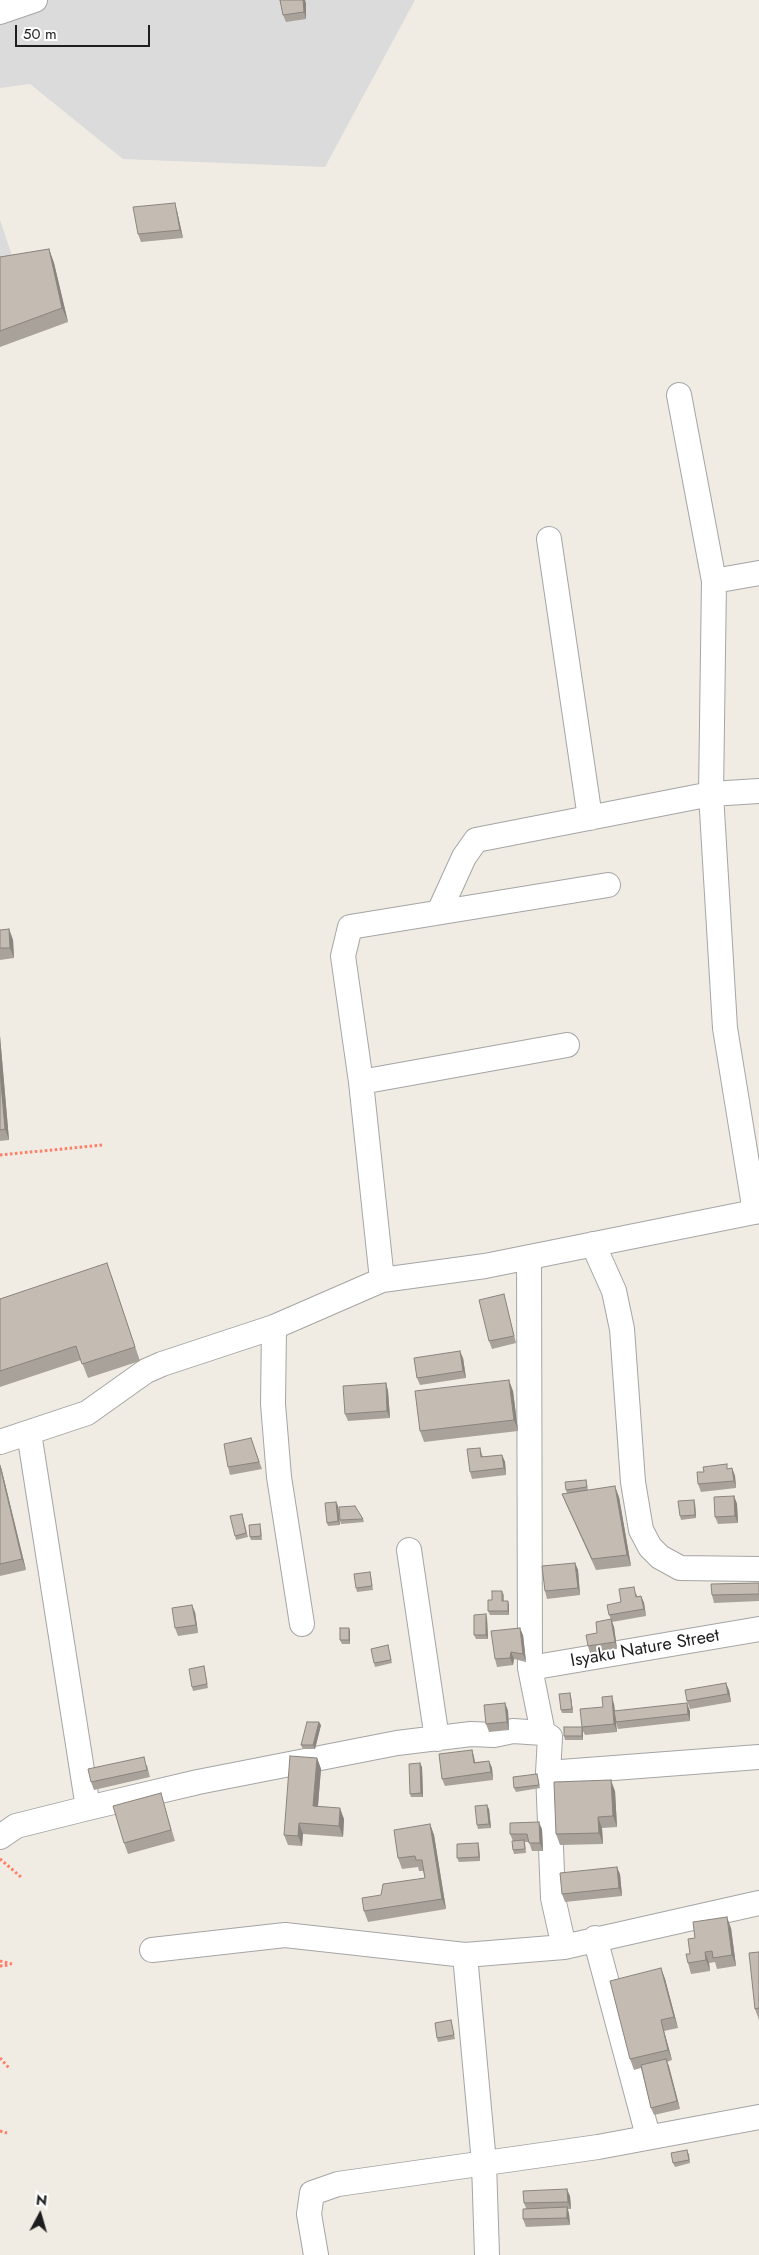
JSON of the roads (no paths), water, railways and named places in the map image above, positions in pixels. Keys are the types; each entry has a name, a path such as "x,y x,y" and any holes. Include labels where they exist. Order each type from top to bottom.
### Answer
{"street":[{"path":"0,12 35,0"},
{"path":"0,1442 87,1414 146,1371 162,1364 274,1327 382,1280 486,1266 757,1212 726,1028 711,794 714,581 679,395"},
{"path":"549,539 590,818"},
{"path":"714,581 759,573"},
{"path":"439,912 464,857 476,840 711,794 759,791"},
{"path":"382,1280 361,1082 343,956 350,927 608,885"},
{"path":"361,1082 567,1045"},
{"path":"593,1244 614,1291 622,1329 633,1482 641,1530 650,1547 660,1557 680,1568 759,1569"},
{"path":"529,1257 530,1668 543,1733"},
{"path":"274,1327 273,1404 279,1477 302,1624"},
{"path":"29,1433 88,1808"},
{"path":"409,1550 437,1738"},
{"name":"Isyaku Nature Street","path":"530,1668 759,1629"},
{"path":"0,1837 16,1826 88,1808 208,1780 396,1743 471,1734 494,1735 513,1731 543,1733 550,1737 548,1773 553,1898 564,1947"},
{"path":"548,1773 759,1757"},
{"path":"152,1950 285,1935 465,1955 564,1947 595,1938 759,1903"},
{"path":"595,1938 648,2136"},
{"path":"465,1955 484,2164 488,2255"},
{"path":"316,2255 309,2214 312,2193 338,2184 598,2147 648,2136 759,2117"}]}
